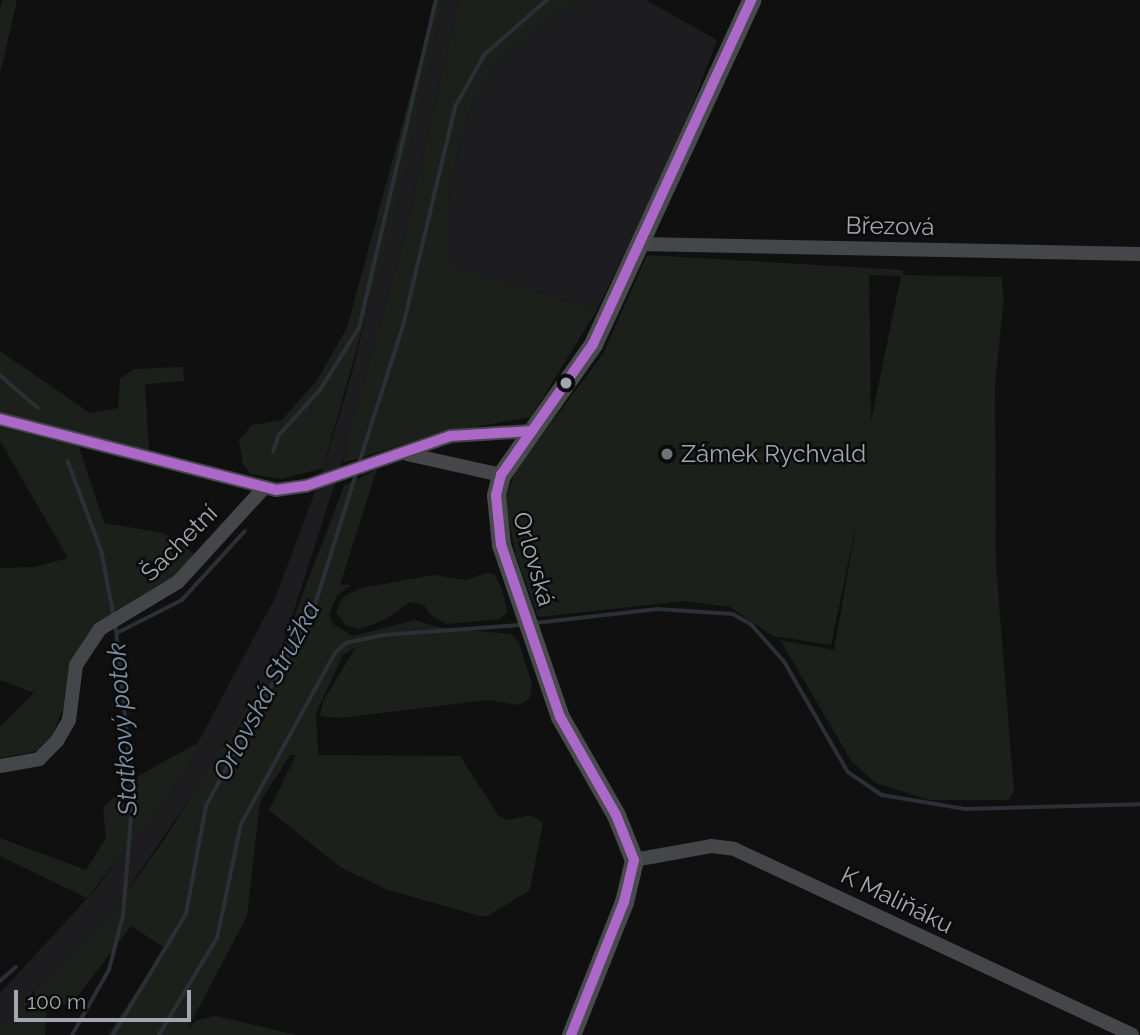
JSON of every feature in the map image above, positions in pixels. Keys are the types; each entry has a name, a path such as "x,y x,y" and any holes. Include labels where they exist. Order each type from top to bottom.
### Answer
{"main road":[{"name":"Orlovská","path":"634,860 616,815 560,718 527,624 496,520 501,475 587,355 751,0"},
{"path":"571,1035 624,902 634,860"}],"street":[{"name":"Březová","path":"640,244 1140,254"},
{"name":"Šachetní","path":"0,419 263,489 306,486 405,454 450,436 532,431"},
{"path":"405,454 501,475"},
{"name":"Šachetní","path":"0,766 39,759 57,741 69,720 75,666 100,629 178,582 263,489"},
{"name":"K Maliňáku","path":"634,860 711,846 734,849 1132,1035"}],"shaded area":[{"path":"2,0 17,0 0,74 0,10"},
{"path":"436,0 443,0 390,230 323,468 282,479 250,474 243,464 239,440 252,425 282,420 317,380 347,328"},
{"path":"443,0 459,0 405,234 351,433 281,651 210,768 117,905 0,1027 0,993 96,889 146,822 193,752 276,596 321,476 352,373"},
{"path":"459,0 584,0 548,18 494,66 470,108 450,183 448,266 597,310 531,417 450,431 342,463 405,234"},
{"path":"584,0 646,0 717,40 680,138 597,310 448,267 450,183 470,108 494,66 548,18"},
{"path":"647,255 903,270 903,275 1001,277 1004,298 995,383 996,565 1014,791 1008,800 929,800 876,783 852,762 780,640 834,650 858,515 831,645 773,636 730,607 684,601 538,617 516,555 505,502 515,471 603,354","holes":["869,275 901,276 871,421"]},
{"path":"0,351 90,413 118,408 120,379 134,369 183,367 184,381 145,384 149,450 0,413"},
{"path":"0,427 79,447 104,523 164,533 196,555 158,594 99,626 69,663 63,708 52,736 37,751 0,758 0,727 34,693 0,680 0,568 35,567 68,558 0,441"},
{"path":"377,469 340,585 351,585 337,596 329,614 333,624 353,636 415,620 437,627 511,634 519,643 532,684 530,698 519,705 488,700 340,718 320,716 323,701 356,647 343,655 316,713 318,755 460,756 498,815 508,820 531,815 543,823 530,890 488,916 480,916 388,890 340,867 269,810 296,755 290,755 260,802 247,916 188,1028 197,1020 216,1016 297,1035 108,1035 165,948 131,926 73,1002 47,1009 45,1035 0,1035 0,1027 117,905 164,840 281,651 344,486"},
{"path":"486,573 494,574 502,589 507,612 500,619 447,624 429,614 424,605 409,602 386,619 360,629 345,625 336,612 343,597 361,588 434,575 466,580"},
{"path":"203,740 159,808 87,898 0,856 0,838 86,870 106,838 103,807 140,775"}],"waterway":[{"path":"273,452 279,435 320,390 359,328 436,0"},
{"name":"Orlovská Stružka","path":"359,463 403,326 455,107 485,54 547,0"},
{"name":"Statkový potok","path":"0,375 38,408"},
{"name":"Statkový potok","path":"68,461 102,552 114,616"},
{"name":"Orlovská Stružka","path":"113,1035 186,914 206,806 314,608 356,474"},
{"path":"117,633 182,600 245,531"},
{"path":"535,623 657,609 733,614 751,624 784,661 848,772 882,795 966,809 1140,804"},
{"name":"Statkový potok","path":"72,1035 109,970 123,916 133,793 115,623"},
{"path":"159,1035 217,938 241,824 335,653 346,643 384,635 521,625"},
{"path":"0,981 16,967"}],"transit line":[{"path":"571,1035 624,902 634,860 616,815 560,717 501,545 496,495 501,475 593,344 751,0"},
{"path":"0,419 276,490 306,486 450,436 532,431"}],"place":[{"name":"Zámek Rychvald","path":"667,454"}]}
